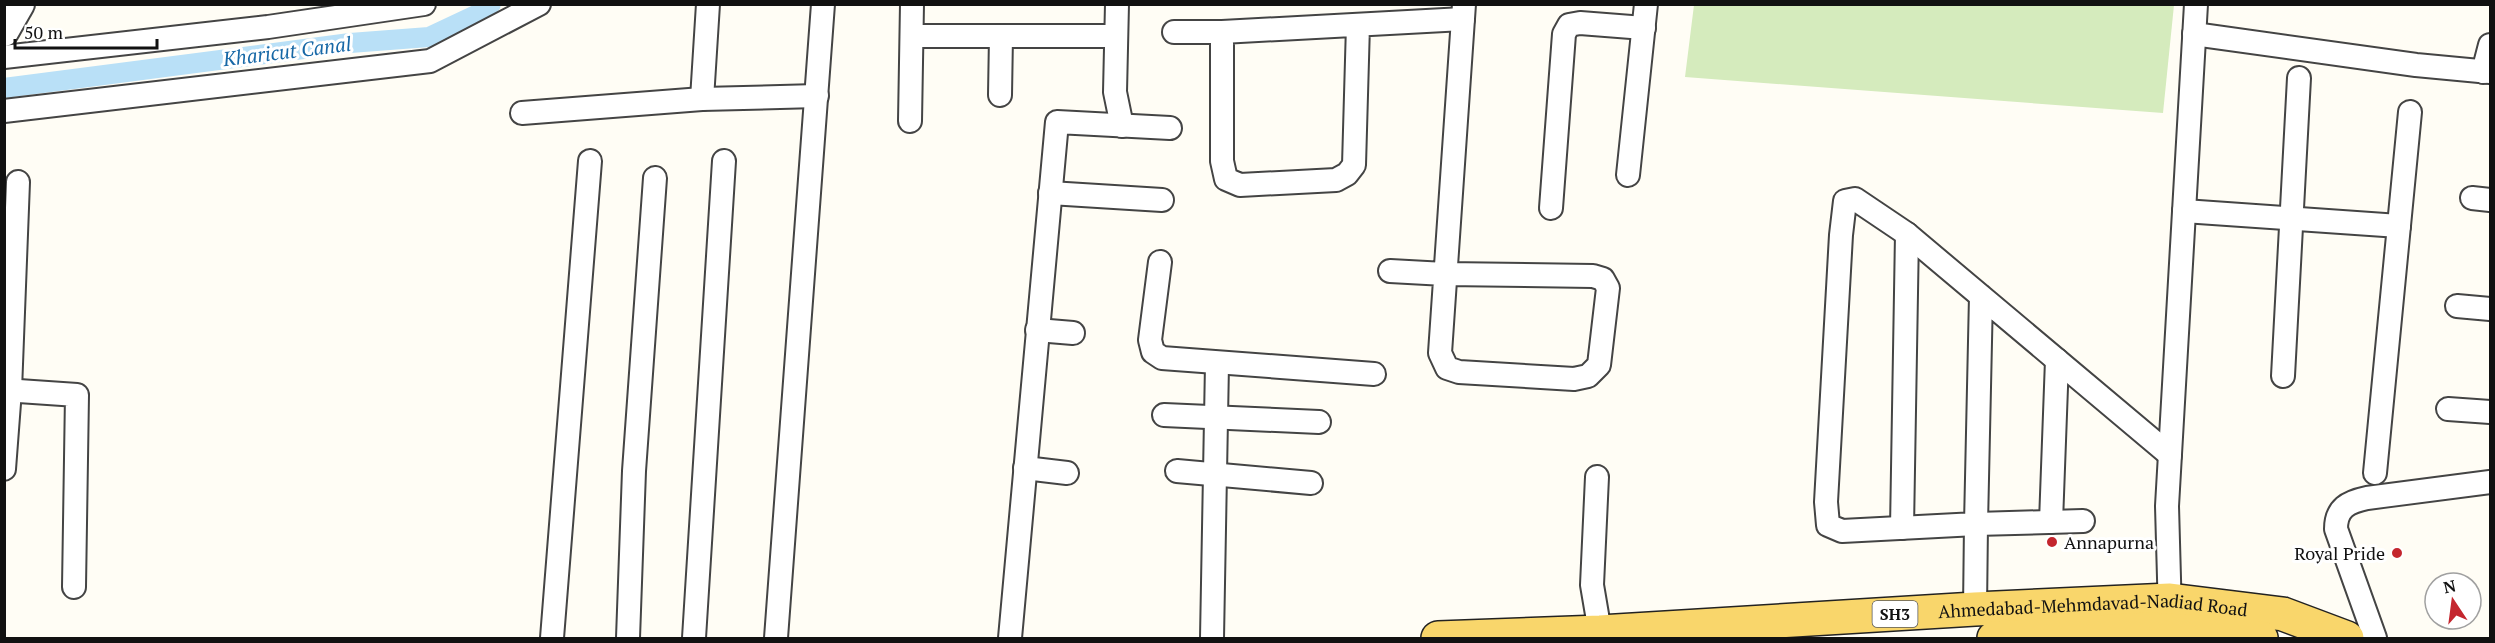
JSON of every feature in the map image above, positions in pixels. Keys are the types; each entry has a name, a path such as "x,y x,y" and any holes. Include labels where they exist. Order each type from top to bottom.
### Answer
{"main road":[{"name":"Ahmedabad-Mehmdavad-Nadiad Road","path":"1438,639 1600,632 1976,609 2170,615 2283,614 2347,639"},
{"path":"1994,639 2148,629 2170,615 2261,639"}],"street":[{"path":"4,32 20,4"},
{"path":"4,57 319,12 424,4"},
{"path":"4,111 210,85 430,61 539,4"},
{"path":"702,99 708,4"},
{"path":"776,639 823,4"},
{"path":"910,121 912,4"},
{"path":"1117,4 1115,92 1122,126"},
{"path":"1628,176 1646,4"},
{"path":"2170,615 2167,506 2196,4"},
{"path":"1174,32 1222,32 1358,25 1464,12 1445,274 1440,353 1447,368 1459,372 1574,379 1588,376 1599,365 1608,288 1603,279 1593,276 1445,274 1390,271"},
{"path":"1551,208 1564,34 1569,25 1580,23 1644,28"},
{"path":"1222,32 1222,161 1226,179 1240,185 1312,182 1336,180 1347,174 1354,165 1358,25"},
{"path":"2194,34 2487,72 2490,45"},
{"path":"912,36 1116,36"},
{"path":"1000,95 1001,36"},
{"path":"2283,376 2299,78"},
{"path":"522,113 702,99 817,96"},
{"path":"2375,473 2410,112"},
{"path":"1010,639 1057,122 1170,128"},
{"path":"694,639 724,160"},
{"path":"552,639 590,161"},
{"path":"628,639 634,471 655,178"},
{"path":"4,469 18,182"},
{"path":"1050,193 1162,200"},
{"path":"2083,521 1842,531 1828,525 1826,502 1841,235 1845,201 1855,199 1907,234 2170,455"},
{"path":"2184,211 2399,226"},
{"path":"1902,528 1907,234"},
{"path":"1160,262 1150,340 1153,352 1162,358 1217,364 1374,374"},
{"path":"1976,609 1981,296"},
{"path":"2457,306 2490,309"},
{"path":"1037,330 1073,333"},
{"path":"2052,522 2057,360"},
{"path":"1212,639 1214,417 1217,364"},
{"path":"8,390 77,395 74,587"},
{"path":"2448,409 2490,412 2490,406"},
{"path":"1164,415 1319,422"},
{"path":"1025,468 1067,473"},
{"path":"1177,471 1311,483"},
{"path":"1597,477 1592,585 1600,632"},
{"path":"2375,639 2336,529 2336,517 2342,508 2352,501 2367,498 2490,482"}],"green space":[{"path":"1694,5 2174,5 2163,113 1685,77"}],"waterway":[{"name":"Kharicut Canal","path":"4,88 350,43 429,37 480,13 491,4"}],"place":[{"name":"Annapurna","path":"2052,542"},
{"name":"Royal Pride","path":"2397,553"}]}
